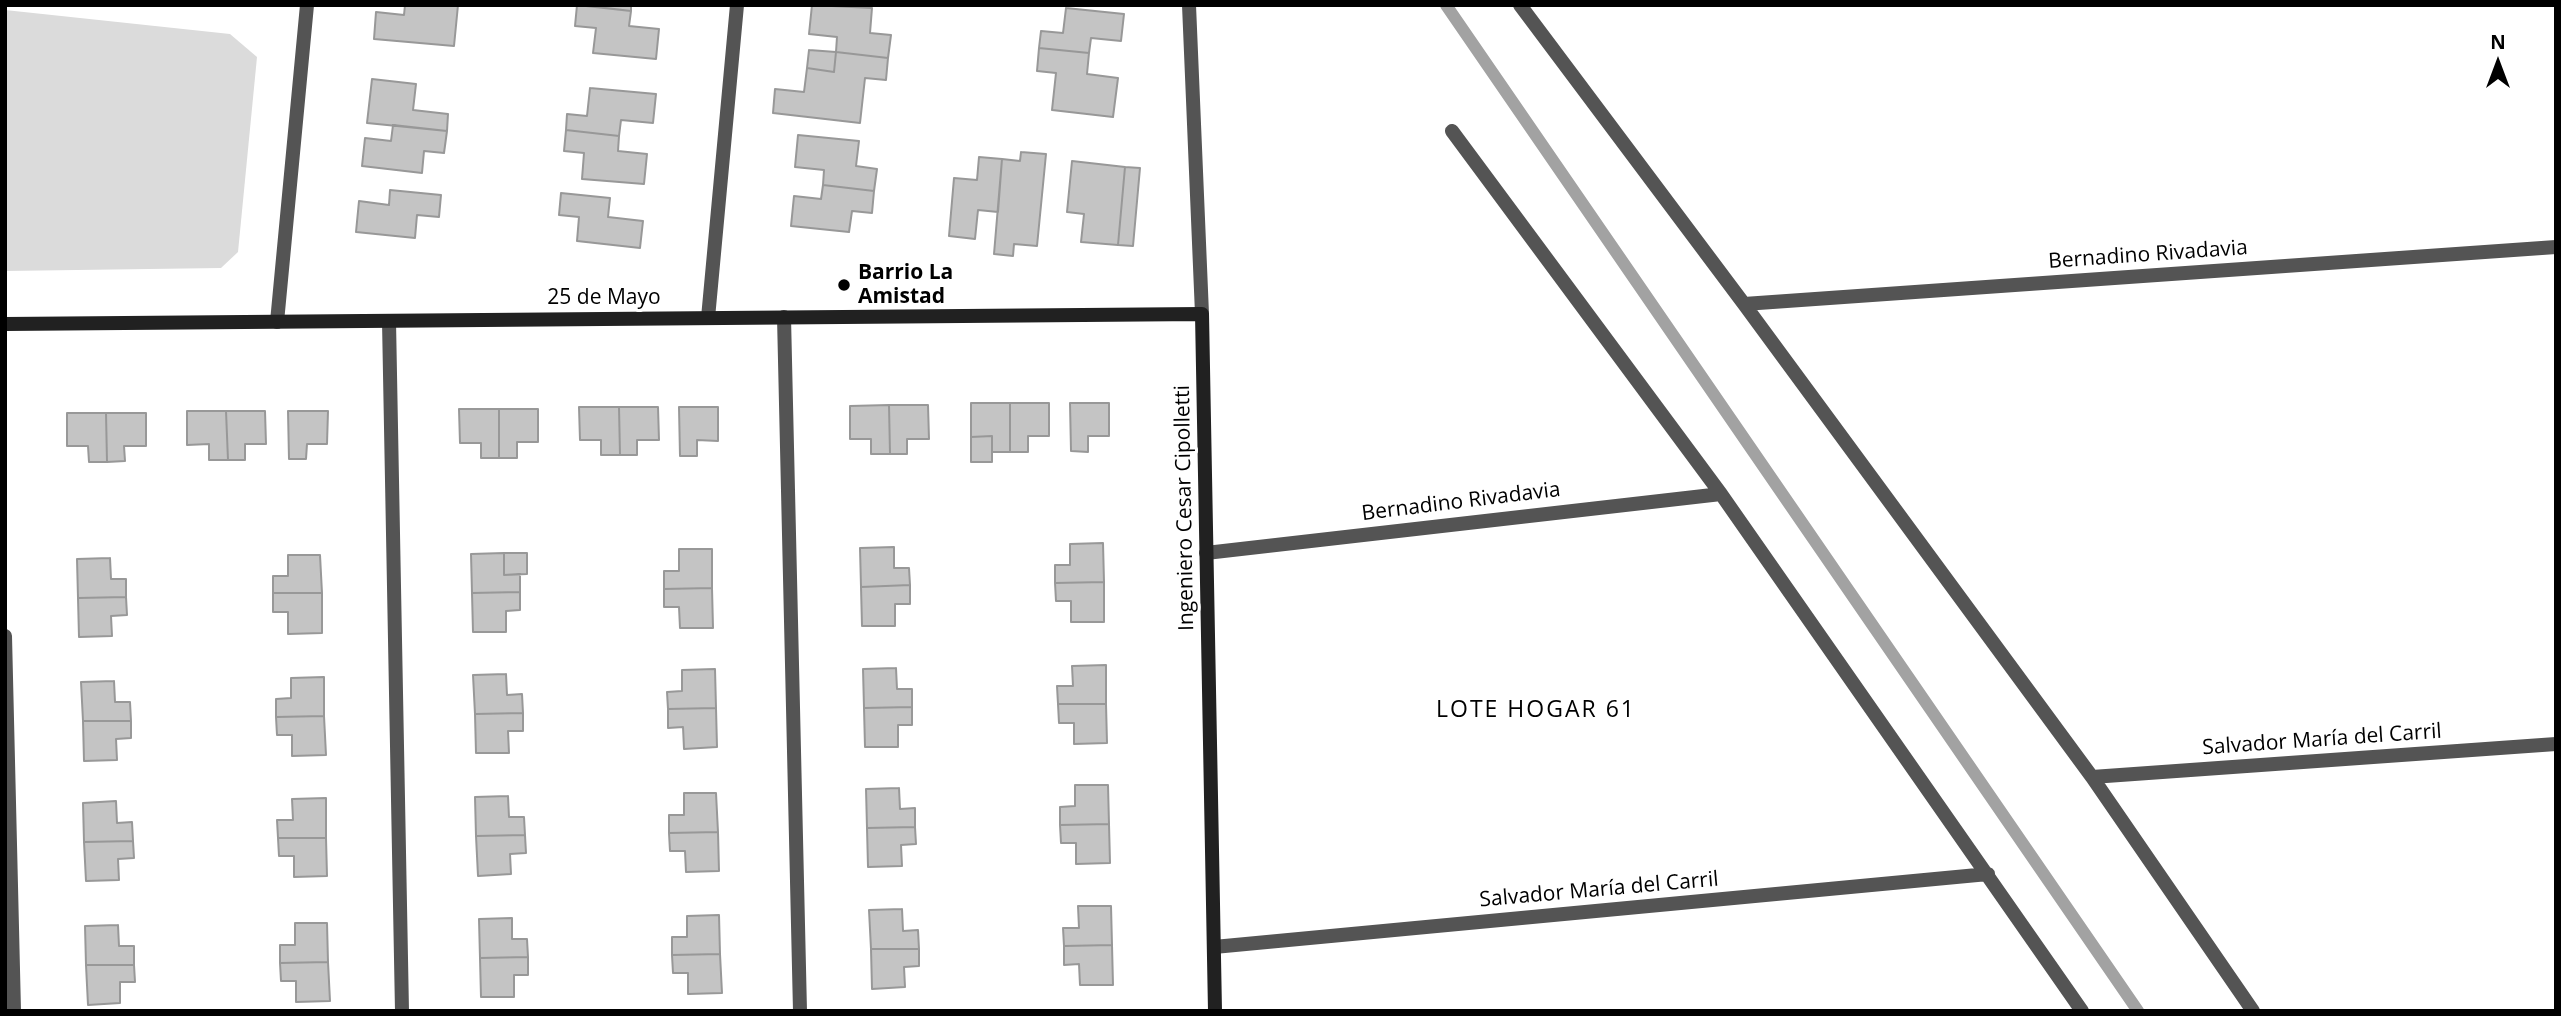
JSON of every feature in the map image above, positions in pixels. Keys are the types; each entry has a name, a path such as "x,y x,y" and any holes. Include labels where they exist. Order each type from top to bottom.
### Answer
{"street":[{"path":"277,322 307,5"},
{"path":"708,318 737,5"},
{"name":"Ingeniero Cesar Cipolletti","path":"1189,5 1201,235 1215,1011"},
{"path":"1520,5 2092,777 2253,1011"},
{"path":"1452,131 1721,494 2082,1011"},
{"name":"Bernadino Rivadavia","path":"1744,304 2556,247"},
{"name":"25 de Mayo","path":"5,324 1202,314"},
{"path":"783,317 800,1011"},
{"path":"389,321 402,1011"},
{"name":"Bernadino Rivadavia","path":"1206,553 1721,494"},
{"path":"5,636 14,1011"},
{"name":"Salvador María del Carril","path":"2092,777 2556,744"},
{"name":"Salvador María del Carril","path":"1214,947 1988,874"}],"shaded area":[{"path":"5,10 230,34 257,57 238,252 221,268 5,271"}],"building":[{"path":"405,5 458,5 454,46 374,39 376,12 404,15"},
{"path":"577,5 631,11 629,26 659,29 656,59 593,53 596,28 575,26"},
{"path":"581,5 631,5 631,11"},
{"path":"812,5 872,8 870,33 891,35 888,58 836,52 837,37 809,34"},
{"path":"1066,8 1124,14 1121,41 1091,38 1089,53 1039,48 1041,31 1063,33"},
{"path":"1039,48 1089,53 1087,74 1118,78 1113,117 1052,110 1056,73 1037,71"},
{"path":"809,50 836,52 834,72 807,68"},
{"path":"836,52 888,58 886,80 865,78 860,123 773,113 775,89 804,92 807,68 834,72"},
{"path":"372,79 416,84 413,110 448,114 447,131 367,123"},
{"path":"590,88 656,94 653,123 621,120 619,136 566,130 567,114 587,116"},
{"path":"393,125 447,131 444,153 424,151 422,173 362,166 365,138 391,141"},
{"path":"566,130 619,136 618,151 647,154 644,184 582,179 584,153 564,151"},
{"path":"798,135 859,141 856,166 877,169 874,191 823,185 824,170 795,167"},
{"path":"1021,152 1046,154 1037,246 1014,244 1013,256 994,254 1002,159 1020,161"},
{"path":"979,157 1002,159 998,212 978,210 975,239 949,236 954,178 977,180"},
{"path":"1072,161 1125,167 1118,245 1081,242 1084,214 1067,212"},
{"path":"1125,167 1140,168 1133,246 1118,245"},
{"path":"823,185 874,191 872,213 852,211 849,232 791,226 794,196 821,199"},
{"path":"390,190 441,195 439,217 417,215 415,238 356,232 359,201 389,205"},
{"path":"561,193 610,198 608,217 643,221 640,248 577,241 579,217 559,215"},
{"path":"971,403 1010,403 1010,452 992,452 992,436 971,437"},
{"path":"1010,403 1049,403 1049,436 1028,436 1028,452 1010,452"},
{"path":"1070,403 1109,403 1109,436 1088,436 1088,452 1071,451"},
{"path":"889,405 928,405 929,439 907,439 907,454 890,454"},
{"path":"889,405 890,454 871,454 871,439 850,439 850,406"},
{"path":"579,407 619,407 620,455 601,455 601,440 580,440"},
{"path":"619,407 658,407 659,440 637,440 637,455 620,455"},
{"path":"679,407 718,407 718,441 697,440 697,456 680,456"},
{"path":"459,409 499,409 499,458 481,458 481,443 460,443"},
{"path":"499,409 538,409 538,442 517,442 517,458 499,458"},
{"path":"187,411 226,411 228,460 209,460 209,444 187,445"},
{"path":"226,411 265,411 266,444 245,444 245,460 228,460"},
{"path":"288,411 328,411 327,444 307,444 306,459 289,459"},
{"path":"67,413 106,413 107,462 89,462 88,446 67,446"},
{"path":"106,413 146,413 146,446 124,446 125,461 107,462"},
{"path":"992,436 992,462 971,462 971,437"},
{"path":"1103,543 1104,582 1055,583 1055,565 1070,565 1070,544"},
{"path":"894,547 894,568 909,568 910,585 861,587 860,548"},
{"path":"679,549 712,549 712,588 664,589 664,571 679,571"},
{"path":"504,553 527,553 527,574 504,575"},
{"path":"504,553 504,575 520,574 520,592 472,593 471,554"},
{"path":"288,555 320,555 322,593 273,593 273,576 288,576"},
{"path":"110,558 111,579 126,579 126,597 78,598 77,559"},
{"path":"1104,582 1104,622 1071,622 1071,601 1056,601 1055,583"},
{"path":"910,585 910,604 895,604 895,626 862,626 861,587"},
{"path":"712,588 713,628 680,628 679,607 664,607 664,589"},
{"path":"520,592 520,610 506,611 506,632 473,632 472,593"},
{"path":"273,593 322,593 322,633 288,634 288,612 273,612"},
{"path":"126,597 127,615 111,616 112,636 79,637 78,598"},
{"path":"1106,665 1106,704 1058,704 1057,686 1073,686 1072,666"},
{"path":"896,668 897,689 912,689 912,707 864,708 863,669"},
{"path":"715,669 716,708 668,709 667,692 682,691 682,670"},
{"path":"506,674 507,695 522,694 523,713 475,714 473,675"},
{"path":"324,677 324,716 276,717 276,699 291,698 291,678"},
{"path":"114,681 115,702 130,702 131,721 83,721 81,682"},
{"path":"1058,704 1106,704 1107,743 1074,744 1074,723 1059,723"},
{"path":"912,707 912,725 898,725 898,747 865,747 864,708"},
{"path":"716,708 717,747 684,749 683,727 668,728 668,709"},
{"path":"523,713 523,731 508,731 509,753 476,753 475,714"},
{"path":"324,716 326,755 292,756 292,735 277,735 276,717"},
{"path":"83,721 131,721 131,738 116,739 117,760 84,761"},
{"path":"1075,785 1108,785 1109,824 1060,825 1060,807 1075,806"},
{"path":"899,788 900,809 915,808 915,827 867,828 866,789"},
{"path":"684,793 716,793 718,832 669,833 669,815 684,815"},
{"path":"508,796 509,817 524,817 525,835 476,836 475,797"},
{"path":"326,798 326,838 278,838 277,820 293,820 292,799"},
{"path":"116,801 117,823 132,822 133,841 84,842 83,803"},
{"path":"1109,824 1110,863 1076,864 1076,843 1061,843 1060,825"},
{"path":"915,827 916,844 901,845 902,866 868,867 867,828"},
{"path":"718,832 719,871 686,872 685,851 670,851 669,833"},
{"path":"525,835 526,853 510,854 511,874 478,876 476,836"},
{"path":"278,838 326,838 327,876 294,877 294,856 279,856"},
{"path":"133,841 134,858 118,859 119,880 86,881 84,842"},
{"path":"1078,906 1111,906 1112,945 1064,946 1063,928 1079,928"},
{"path":"902,909 903,931 918,930 919,949 871,949 869,910"},
{"path":"719,915 720,954 672,955 672,937 687,937 687,916"},
{"path":"512,918 512,939 527,939 528,957 480,958 479,919"},
{"path":"295,923 327,923 328,962 280,963 280,945 295,945"},
{"path":"118,925 119,946 134,946 134,965 86,965 85,926"},
{"path":"1112,945 1113,985 1080,985 1079,964 1064,965 1064,946"},
{"path":"871,949 919,949 919,966 904,967 905,987 872,989"},
{"path":"720,954 722,993 688,994 688,973 673,973 672,955"},
{"path":"528,957 528,975 514,975 514,997 481,997 480,958"},
{"path":"328,962 330,1001 296,1002 296,981 281,981 280,963"},
{"path":"86,965 134,965 135,982 120,982 120,1003 88,1005"}],"waterway":[{"path":"1446,5 2138,1011"}],"place":[{"name":"Barrio La Amistad","path":"844,285"}],"district":[{"name":"LOTE HOGAR 61","path":"1536,710"}]}
